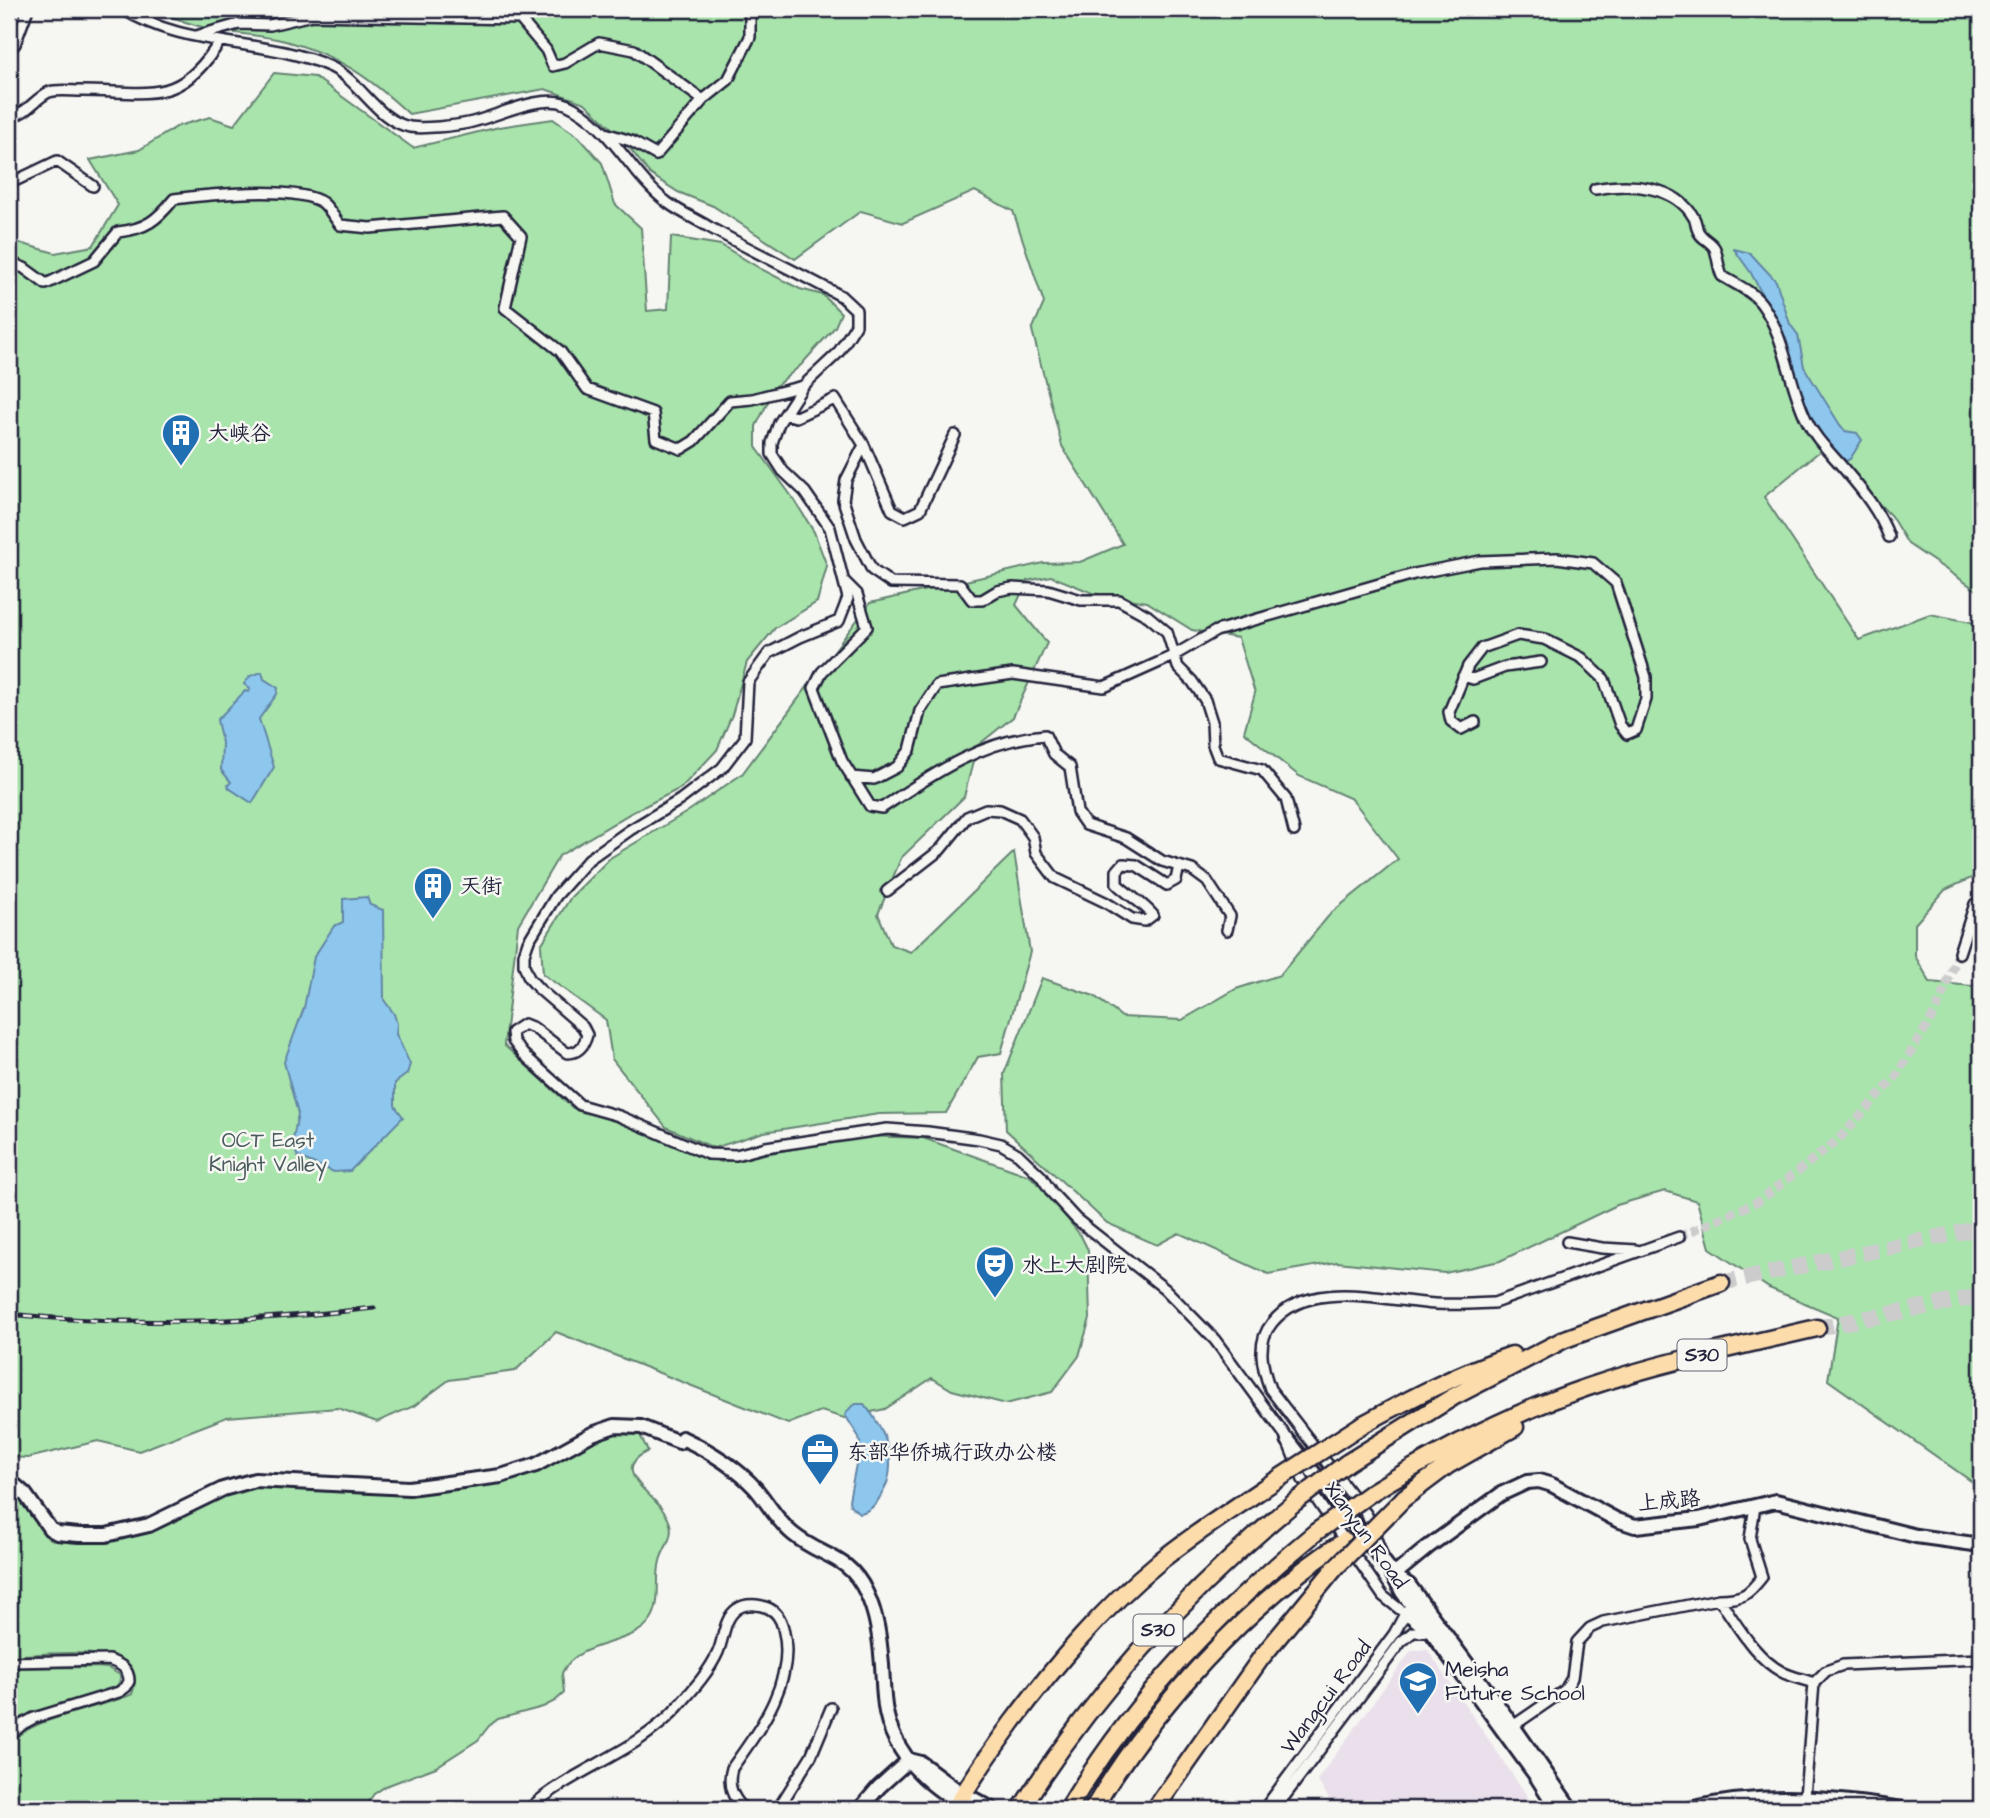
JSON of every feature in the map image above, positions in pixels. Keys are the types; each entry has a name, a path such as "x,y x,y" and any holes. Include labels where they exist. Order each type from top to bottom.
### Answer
{"highway":[{"name":"S30","path":"1021,1809 1041,1776 1114,1679 1213,1573 1295,1502 1348,1463 1452,1396 1565,1339 1721,1283"},
{"name":"S30","path":"1072,1803 1111,1742 1150,1691 1192,1644 1238,1599 1316,1532 1371,1492 1473,1435 1588,1387 1658,1366 1817,1328"},
{"path":"962,1804 986,1759 1047,1677 1107,1611 1175,1549 1360,1426 1410,1399 1467,1372 1565,1339"},
{"path":"1155,1809 1273,1643 1335,1568 1404,1498 1472,1450 1588,1387"},
{"path":"1096,1805 1151,1726 1222,1645 1278,1592 1345,1541"}],"street":[{"path":"9,50 15,44 28,9"},
{"path":"123,9 177,34 284,52 330,67 342,72 397,124 412,128 467,123 540,102 564,103 614,143 632,168 668,204 841,296 856,310 856,325 838,353 803,386 785,414 772,443 772,454 783,471 805,492 830,528 844,581 857,594 867,627 822,672 814,688 842,761 851,777 870,806 883,808 958,759 1009,741 1045,735 1054,754 1070,767 1077,812 1086,825 1126,838 1162,861 1192,870 1207,881 1230,916 1227,930"},
{"path":"603,133 631,141 656,155 703,100 728,80 750,37 750,9"},
{"path":"192,37 239,24 270,24 312,15 520,19 546,50 554,66 565,63 599,43 634,50 703,100"},
{"path":"9,116 19,116 50,92 156,93 183,84 205,65 220,41"},
{"path":"9,177 17,180 57,161 93,187"},
{"path":"1595,189 1654,189 1668,194 1694,218 1699,234 1714,246 1722,276 1751,293 1760,302 1771,321 1806,420 1825,450 1845,469 1871,503 1884,523 1889,537"},
{"path":"9,262 24,268 46,284 93,261 118,232 140,229 162,213 174,199 225,192 300,195 323,203 340,225 360,227 503,216 522,236 505,308 560,351 587,388 653,412 656,439 681,449 694,441 730,401 752,399 803,386"},
{"path":"785,414 796,417 835,399 864,445 892,510 905,517 920,510 955,435"},
{"path":"864,445 846,480 843,500 856,539 872,570 891,583 960,584 972,600 982,600 997,591 1012,588 1048,590 1081,600 1119,600 1148,616 1167,632 1178,667 1205,700 1218,758 1262,771 1286,799 1294,831"},
{"path":"851,777 874,779 897,766 910,750 920,711 937,685 1013,674 1104,687 1174,655 1216,631 1414,574 1480,561 1557,558 1593,563 1616,583 1646,677 1646,699 1636,730 1627,734 1620,725 1604,680 1582,658 1544,639 1518,635 1482,648 1463,676 1450,712 1451,721 1461,729 1475,722"},
{"name":"Xianyun Road","path":"844,581 848,598 839,621 769,653 748,682 745,738 722,768 680,800 589,859 556,896 528,942 524,965 529,978 551,1001 583,1027 587,1035 582,1047 577,1052 567,1053 534,1027 524,1024 512,1032 513,1041 523,1054 580,1105 619,1116 667,1139 708,1154 736,1155 766,1147 887,1129 928,1132 1001,1144 1030,1165 1065,1209 1084,1227 1139,1267 1214,1340 1394,1575 1407,1608"},
{"path":"1463,676 1473,680 1504,667 1541,662"},
{"path":"887,891 940,850 967,817 986,809 1000,810 1020,819 1033,837 1036,853 1055,878 1105,902 1132,919 1145,920 1153,915 1143,903 1127,894 1117,884 1117,871 1123,864 1136,864 1167,885 1176,880 1179,866"},
{"path":"1959,953 1975,904"},
{"path":"1385,1563 1367,1516 1270,1389 1264,1374 1261,1350 1266,1330 1281,1311 1324,1295 1455,1305 1494,1303 1679,1237"},
{"path":"1567,1242 1602,1248 1642,1250"},
{"path":"9,1480 25,1494 50,1529 57,1533 106,1535 149,1525 223,1489 255,1480 390,1487 433,1486 521,1471 551,1458 592,1434 615,1426 641,1427 679,1442 682,1437 732,1466 753,1486 789,1531 846,1564 856,1574 869,1598 876,1621 888,1718 909,1760 921,1763 962,1804 992,1809"},
{"name":"Xianyun Road","path":"1288,1440 1303,1480 1383,1596 1407,1608 1434,1636 1557,1809"},
{"name":"上成路","path":"1394,1575 1501,1494 1527,1482 1552,1485 1617,1520 1635,1526 1699,1519 1776,1501 1916,1536 1981,1545"},
{"path":"1514,1726 1557,1697 1570,1684 1577,1642 1590,1628 1603,1622 1719,1599 1734,1599 1748,1594 1762,1577 1750,1539 1755,1506"},
{"name":"Xianyun Road","path":"1394,1575 1409,1586 1514,1726 1571,1809"},
{"path":"1719,1599 1749,1642 1767,1661 1782,1672 1814,1683"},
{"path":"530,1809 562,1783 634,1742 662,1722 697,1684 714,1660 730,1615 743,1606 758,1605 775,1612 781,1621 785,1636 786,1666 772,1705 732,1768 729,1780 739,1808"},
{"name":"Wangcui Road","path":"1264,1809 1394,1634 1407,1608"},
{"name":"Wangcui Road","path":"1275,1809 1401,1642 1418,1631 1434,1636"},
{"path":"1805,1797 1814,1683 1826,1671 1843,1665 1981,1659"},
{"path":"9,1662 109,1660 120,1664 126,1670 129,1681 119,1692 34,1718 9,1736"},
{"path":"778,1809 811,1756 831,1708"},
{"path":"860,1809 886,1780 909,1760"},
{"path":"1689,1809 1737,1800 1805,1797 1860,1801 1902,1809"}],"shaded area":[{"name":"Meisha Future School","path":"1427,1649 1536,1809 1339,1809 1333,1805 1317,1780 1411,1651"}],"green space":[{"path":"154,9 1981,9 1981,593 1908,544 1891,516 1868,492 1856,474 1826,446 1764,497 1859,640 1930,614 1981,624 1981,860 1978,875 1945,890 1915,924 1915,956 1930,982 1972,986 1981,982 1981,1488 1828,1380 1838,1317 1769,1288 1710,1248 1697,1201 1665,1191 1617,1205 1500,1261 1445,1273 1337,1262 1268,1274 1179,1233 1157,1245 1107,1223 1006,1130 1004,1074 1042,978 1094,996 1122,1017 1182,1020 1236,989 1280,975 1331,913 1398,859 1352,799 1299,776 1244,732 1255,693 1238,638 1192,630 1147,602 1093,593 1051,576 1027,581 1016,605 1047,643 1013,717 977,746 964,797 901,858 878,914 891,945 911,952 1014,852 1030,952 1001,1053 978,1057 946,1113 879,1114 764,1132 714,1148 666,1127 612,1059 606,1020 543,974 541,945 571,897 610,858 687,812 742,774 870,603 1043,563 1080,562 1123,544 1062,446 1032,330 1044,303 1013,211 975,191 903,223 861,211 795,259 713,206 678,192 650,174 620,136 585,103 545,89 409,114 366,78 321,53 277,39 199,26"},
{"name":"OCT East Knight Valley","path":"274,73 315,77 413,148 499,127 553,119 579,137 602,163 615,204 641,228 647,311 668,309 671,237 721,245 800,289 823,295 841,313 835,327 801,365 776,386 756,426 756,447 814,532 827,566 817,602 775,628 747,662 732,715 717,750 681,788 631,813 559,856 518,925 504,1045 573,1108 597,1113 721,1162 863,1136 923,1138 1030,1176 1081,1236 1088,1250 1090,1318 1079,1356 1052,1392 1006,1404 952,1390 932,1378 885,1409 844,1418 821,1411 788,1424 556,1332 515,1371 449,1380 414,1406 377,1422 338,1408 227,1417 139,1451 98,1441 28,1458 9,1457 9,240 55,253 93,246 118,205 90,160 139,150 178,126 210,117 234,125"},
{"path":"619,1431 638,1431 648,1451 635,1460 632,1470 636,1480 664,1511 670,1523 670,1536 659,1568 656,1605 651,1619 642,1628 631,1635 592,1648 570,1662 562,1673 564,1693 555,1701 543,1707 498,1719 478,1740 436,1767 386,1786 374,1794 363,1809 9,1809 9,1749 15,1739 44,1722 132,1694 135,1676 127,1664 111,1657 67,1653 9,1656 9,1630 15,1618 9,1607 9,1486 40,1525 103,1540 149,1532 216,1498 257,1484 402,1492 540,1469 599,1437"},
{"path":"9,1668 108,1668 120,1675 118,1684 111,1691 27,1716 9,1725"}],"water":[{"path":"1734,249 1750,253 1776,281 1790,324 1798,335 1804,367 1840,425 1845,431 1857,433 1862,440 1850,459 1846,461 1829,446 1809,420 1765,300"},
{"path":"262,672 264,679 278,688 277,694 259,719 274,767 252,803 229,788 231,782 221,770 222,743 217,720 245,691 248,692 250,689 244,684 250,676"},
{"path":"367,897 370,905 383,910 384,1000 394,1014 396,1034 410,1064 407,1074 395,1083 395,1106 403,1117 350,1171 334,1172 298,1157 292,1144 298,1114 284,1062 304,1008 314,957 334,926 343,922 343,899"},
{"path":"856,1404 864,1404 879,1425 890,1461 886,1485 880,1497 871,1508 859,1513 850,1505 849,1500 859,1437 845,1415"}],"tunnel":[{"path":"1679,1237 1759,1201 1838,1140 1895,1078 1936,1011 1959,953"},
{"path":"1721,1283 1981,1228"},
{"path":"1817,1328 1981,1296"}],"railway":[{"path":"9,1314 146,1322 283,1317 374,1308"}],"place":[{"name":"大峡谷","path":"181,467"},
{"name":"天街","path":"433,920"},
{"name":"水上大剧院","path":"995,1299"},
{"name":"东部华侨城行政办公楼","path":"820,1486"},
{"name":"Meisha Future School","path":"1418,1715"}]}
